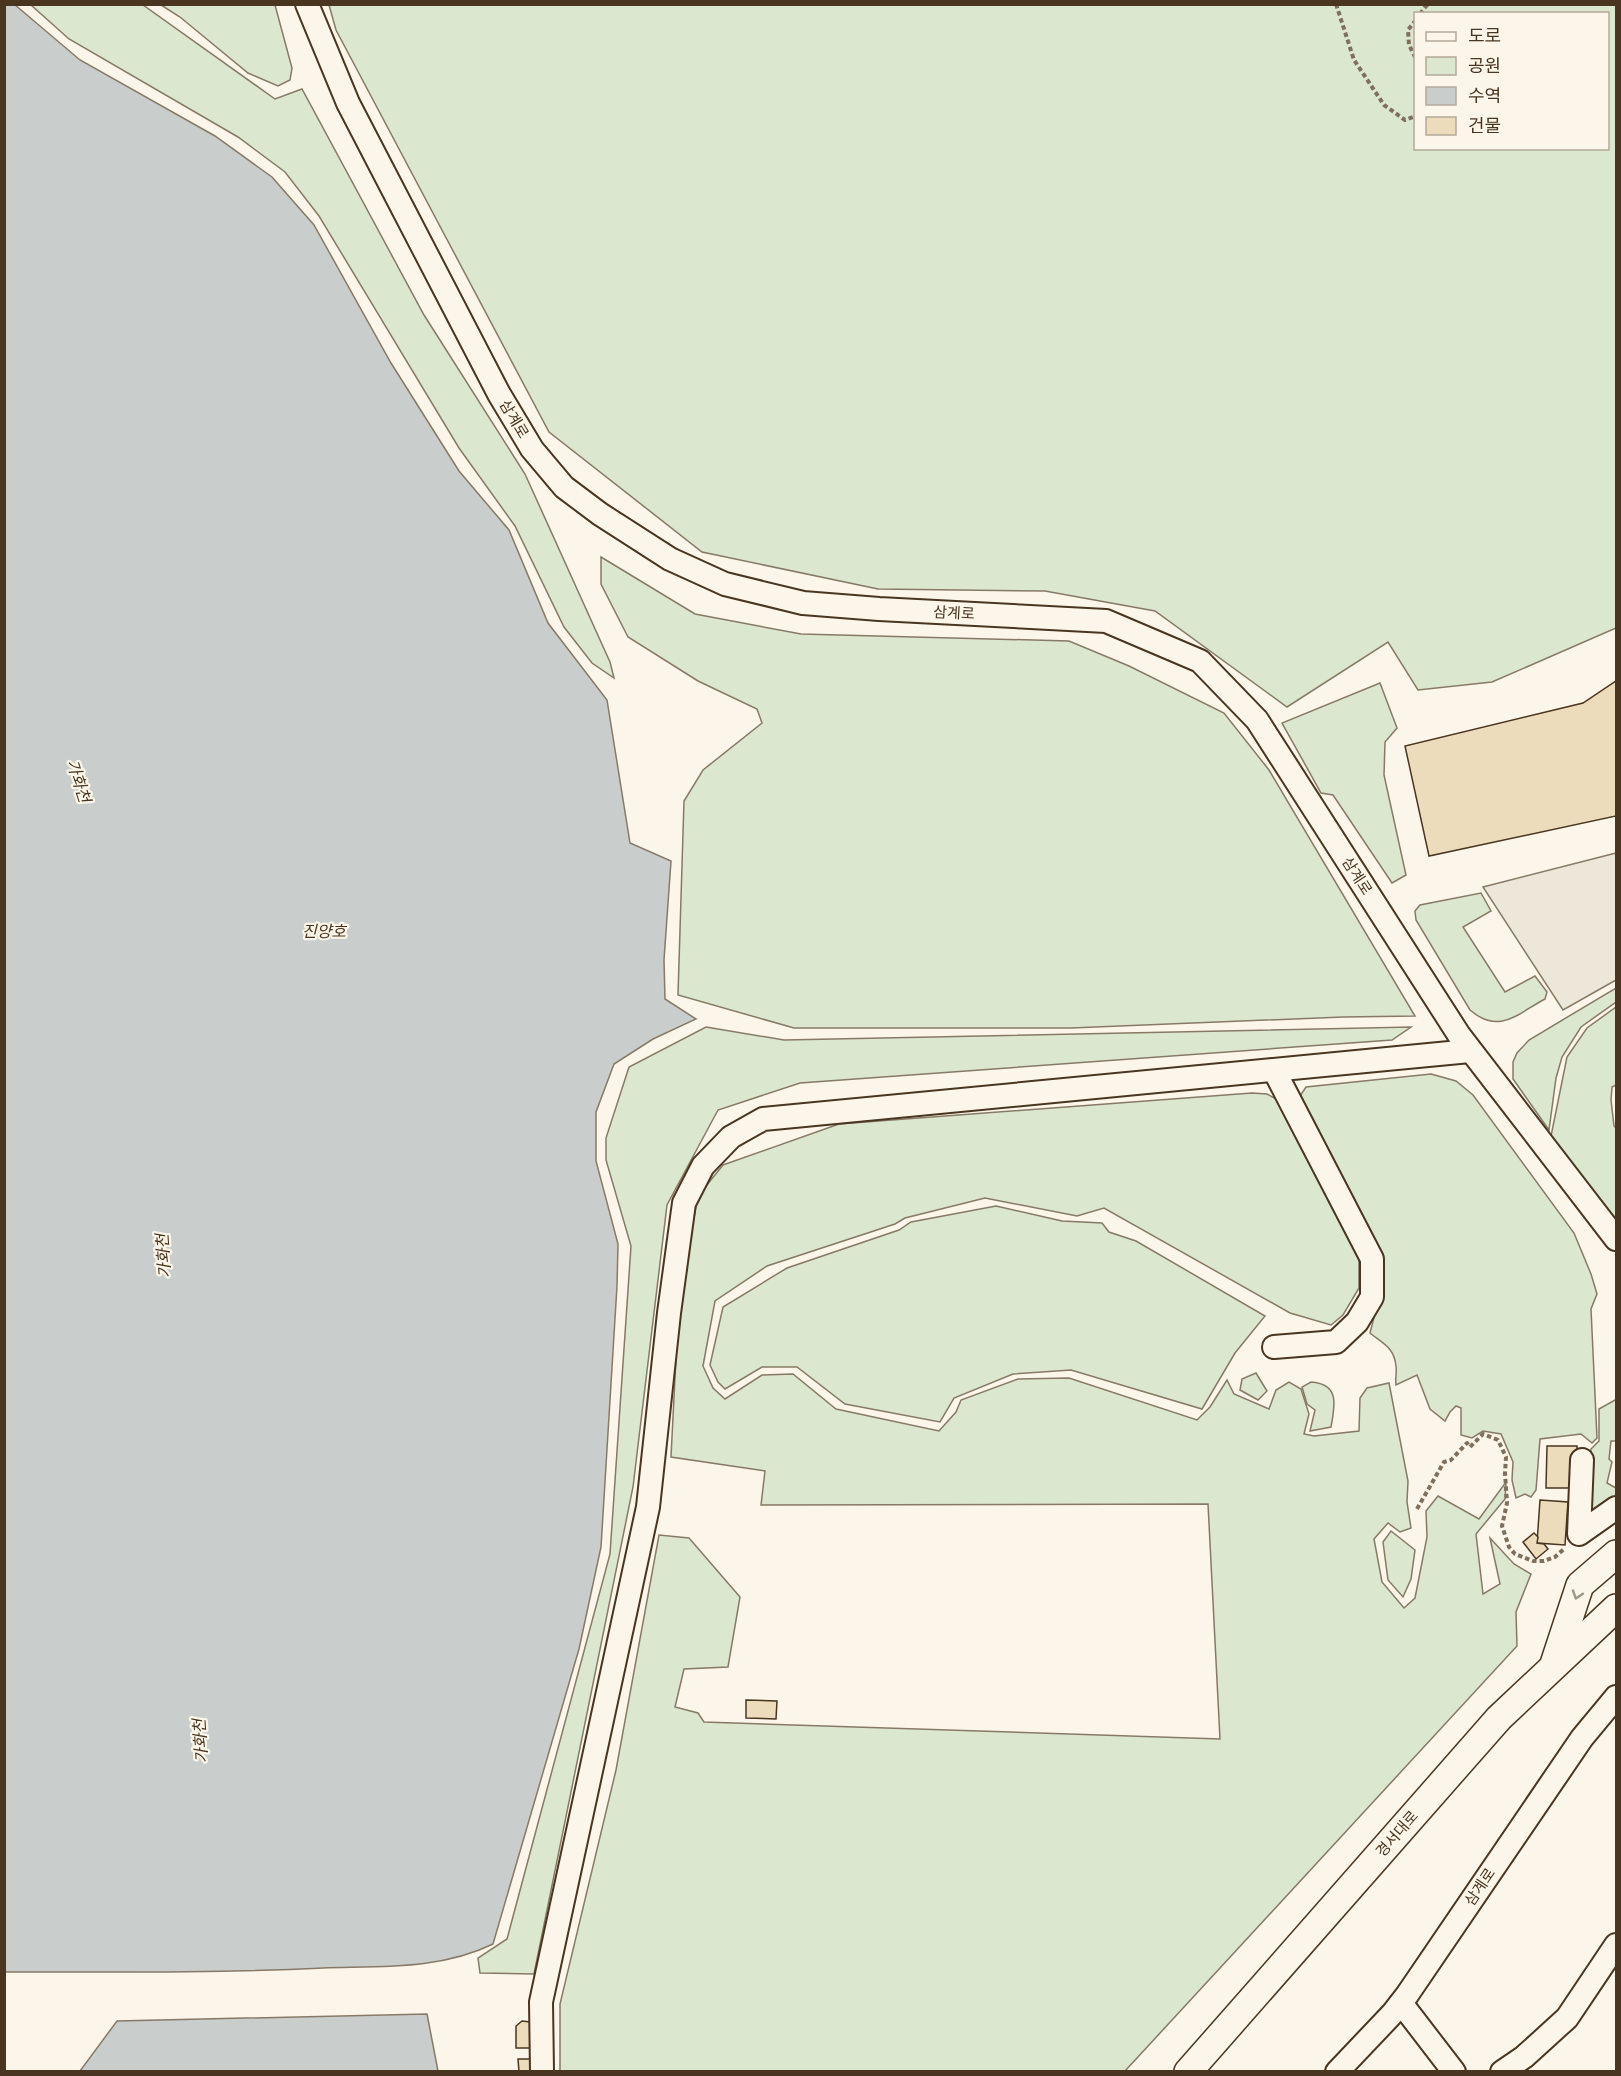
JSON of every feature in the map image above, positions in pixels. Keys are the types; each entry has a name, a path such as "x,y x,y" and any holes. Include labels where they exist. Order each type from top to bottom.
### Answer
{"main road":[{"path":"1554,1665 1580,1585 1617,1554"},
{"name":"경서대로","path":"1188,2072 1499,1718 1617,1608"}],"street":[{"name":"삼계로","path":"307,4 348,103 499,394 532,448 564,487 600,514 670,559 726,584 803,603 1106,621 1200,662 1257,720 1470,1051 1617,1239"},
{"path":"542,2072 541,2002 648,1507 669,1313 684,1203 703,1166 731,1137 763,1119 1470,1051"},
{"path":"1274,1070 1372,1260 1372,1297 1357,1322 1336,1342 1274,1347"},
{"path":"1579,1534 1582,1460"},
{"path":"1579,1534 1617,1508"},
{"name":"삼계로","path":"1337,2072 1401,2003 1582,1738 1617,1697"},
{"path":"1502,2072 1524,2057 1567,2018 1617,1945"},
{"path":"1401,2003 1454,2072"}],"path":[{"path":"1336,4 1354,60 1384,105 1405,120 1414,117"},
{"path":"1414,22 1408,30 1409,45 1414,55"},
{"path":"1417,1509 1444,1462 1451,1460 1467,1443 1470,1447 1483,1434 1498,1440 1506,1457 1507,1503 1502,1526 1509,1547 1515,1554 1533,1561 1544,1561 1555,1557 1579,1534"}],"green space":[{"path":"31,5 143,5 275,99 302,89 424,315 525,474 610,662 614,678 592,663 564,627 515,526 459,448 319,216 285,172 238,137 69,39"},
{"path":"161,5 275,5 292,68 290,80 278,86 248,73 180,17"},
{"path":"329,5 1616,5 1616,628 1492,682 1418,690 1388,642 1287,707 1155,611 1045,591 878,589 702,552 549,432 336,30"},
{"path":"601,557 695,614 801,634 1069,641 1129,666 1224,713 1269,770 1415,1016 1071,1028 794,1028 678,995 684,801 703,770 762,723 757,709 698,681 628,637 601,584"},
{"path":"1380,683 1397,728 1385,742 1384,775 1406,875 1392,883 1333,795 1321,793 1282,723"},
{"path":"1481,893 1491,911 1463,927 1505,992 1535,976 1547,992 1545,999 1508,1020 1490,1021 1470,1010 1416,920 1415,911 1420,905"},
{"path":"1616,988 1616,1002 1581,1027 1562,1057 1556,1078 1549,1130 1513,1079 1513,1062 1517,1053 1529,1040"},
{"path":"1616,1007 1616,1085 1612,1087 1611,1100 1616,1128 1616,1219 1550,1141 1567,1057 1587,1028"},
{"path":"706,1027 784,1040 1411,1027 1392,1040 800,1083 718,1110 667,1205 633,1487 534,1974 480,1973 478,1958 507,1939 610,1554 631,1246 606,1160 606,1138 629,1067"},
{"path":"1431,1074 1456,1081 1473,1095 1574,1233 1597,1294 1591,1309 1597,1438 1592,1443 1581,1434 1540,1439 1536,1490 1531,1497 1525,1494 1516,1498 1512,1480 1513,1462 1501,1434 1483,1431 1472,1438 1461,1435 1461,1408 1456,1406 1445,1421 1430,1409 1417,1375 1396,1385 1393,1354 1387,1346 1370,1333 1377,1306 1370,1236 1300,1096 1306,1087"},
{"path":"1252,1093 1267,1094 1287,1105 1359,1258 1359,1288 1343,1315 1331,1325 1290,1313 1104,1208 1077,1216 985,1198 905,1218 895,1224 767,1266 715,1301 703,1366 713,1388 725,1399 762,1375 793,1374 836,1409 939,1431 956,1412 961,1400 1018,1379 1069,1378 1197,1420 1210,1407 1227,1380 1234,1394 1269,1409 1276,1390 1289,1382 1301,1389 1309,1414 1304,1434 1314,1436 1359,1431 1360,1398 1367,1388 1389,1383 1408,1481 1407,1502 1411,1528 1400,1532 1388,1523 1374,1539 1382,1582 1404,1608 1415,1598 1427,1537 1426,1511 1438,1496 1479,1519 1506,1482 1505,1499 1476,1534 1483,1594 1500,1584 1490,1538 1514,1564 1531,1574 1516,1612 1517,1646 1125,2071 560,2072 560,2004 616,1770 659,1535 689,1538 740,1597 728,1667 684,1669 675,1707 698,1713 704,1722 1220,1739 1208,1504 761,1505 765,1471 671,1457 679,1298 698,1196 723,1165 839,1124"},
{"path":"996,1206 1062,1221 1102,1223 1109,1232 1136,1241 1265,1316 1235,1353 1202,1409 1071,1370 1013,1374 954,1398 940,1422 845,1404 797,1367 762,1367 725,1389 718,1382 710,1365 723,1307 787,1268 899,1230 911,1222"},
{"path":"1256,1373 1267,1391 1258,1400 1240,1390 1242,1379"},
{"path":"1311,1382 1327,1387 1331,1391 1334,1411 1331,1427 1310,1431 1315,1410 1307,1404 1302,1387"},
{"path":"1615,1400 1616,1441 1611,1441 1609,1459 1612,1462 1607,1483 1616,1488 1616,1502 1590,1517 1591,1449 1599,1441 1599,1409"},
{"path":"1391,1531 1415,1550 1411,1579 1403,1597 1388,1580 1383,1542"}],"shaded area":[{"path":"1616,853 1616,980 1563,1010 1483,887"}],"water":[{"name":"진양호","path":"14,4 80,60 215,136 272,177 314,225 391,363 459,471 509,530 548,623 607,700 630,843 671,861 664,960 665,999 696,1019 653,1039 614,1064 596,1112 596,1161 618,1244 601,1547 579,1649 493,1944 452,1958 410,1965 283,1970 5,1972 4,5"},
{"path":"427,2014 438,2071 80,2071 117,2021"}],"building":[{"path":"1616,681 1616,816 1429,856 1405,746 1583,703"},
{"path":"1547,1446 1577,1446 1577,1488 1546,1488"},
{"path":"1540,1500 1568,1502 1565,1545 1537,1543"},
{"path":"1534,1533 1538,1537 1537,1543 1544,1544 1548,1549 1536,1559 1523,1542"},
{"path":"746,1700 777,1701 776,1719 746,1718"},
{"path":"522,2021 530,2022 534,2027 534,2048 516,2048 516,2026"},
{"path":"518,2059 533,2059 533,2072 519,2072"}],"water label":[{"name":"가화천","path":"78,781"},
{"name":"가화천","path":"164,1256"},
{"name":"가화천","path":"201,1741"}]}
